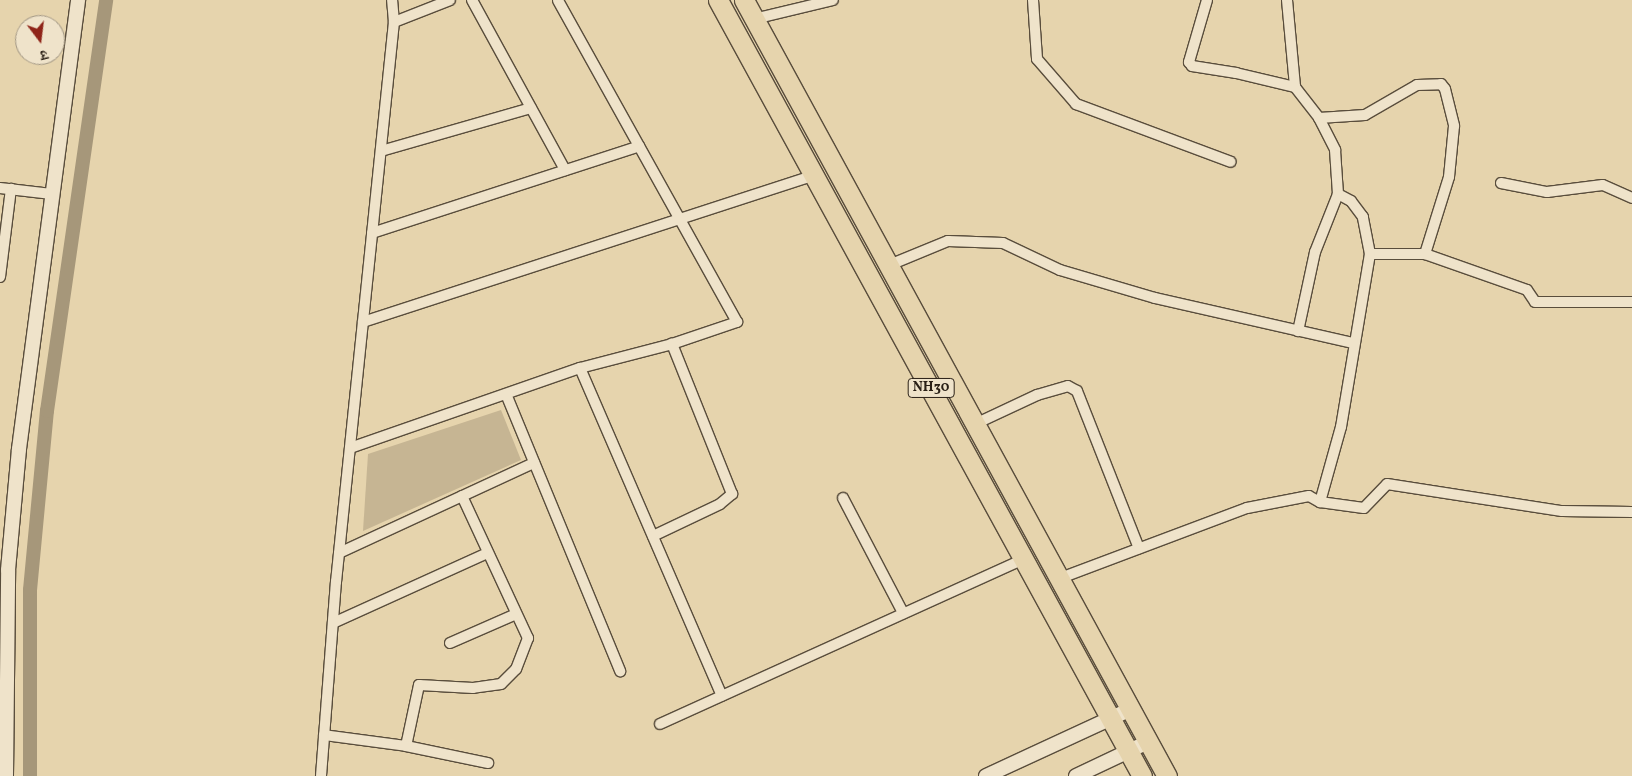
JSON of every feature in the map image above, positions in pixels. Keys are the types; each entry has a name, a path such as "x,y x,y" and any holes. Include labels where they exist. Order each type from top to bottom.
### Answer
{"highway":[{"name":"NH30","path":"718,0 816,175 1142,776"},
{"name":"NH30","path":"744,0 973,424 1167,776"}],"street":[{"path":"6,765 8,570 19,449 78,0"},
{"path":"321,776 339,553 394,22 392,0"},
{"path":"394,22 450,0"},
{"path":"472,0 565,170"},
{"path":"350,448 580,368 672,344 736,322 558,0"},
{"path":"754,19 833,0"},
{"path":"1033,0 1037,59 1076,104 1231,162"},
{"path":"1207,0 1189,62 1192,66 1236,73 1295,87"},
{"path":"1287,0 1295,87 1319,118 1335,150 1338,194 1315,252 1298,331"},
{"path":"1319,118 1365,115 1417,85 1441,84 1445,89 1454,126 1449,178 1425,254"},
{"path":"381,150 531,108"},
{"path":"372,233 639,146"},
{"path":"363,322 816,175"},
{"path":"1501,184 1547,192 1603,185 1632,198"},
{"path":"0,188 52,194"},
{"path":"0,277 11,189"},
{"path":"1320,502 1341,427 1353,343 1370,254 1363,218 1351,200 1338,194"},
{"path":"887,266 948,241 1003,244 1060,270 1155,298 1353,343"},
{"path":"1370,254 1425,254 1526,290 1535,302 1632,302"},
{"path":"653,536 720,504 732,494 672,344"},
{"path":"580,368 722,696"},
{"path":"973,424 1037,395 1068,386 1077,392 1139,548"},
{"path":"506,394 620,671"},
{"path":"339,553 534,463"},
{"path":"1058,579 1246,508 1309,496 1320,502 1364,508 1387,484 1562,511 1632,512"},
{"path":"406,746 419,685 488,687 510,679 528,638 462,496"},
{"path":"843,498 903,613"},
{"path":"333,623 487,553"},
{"path":"660,724 1024,559"},
{"path":"450,643 516,614"},
{"path":"986,776 1131,709"},
{"path":"324,734 406,746 488,764"},
{"path":"1076,776 1148,742"}],"shaded area":[{"path":"501,410 521,460 363,531 368,454"}],"waterway":[{"path":"30,776 30,590 47,411 106,0"}]}
